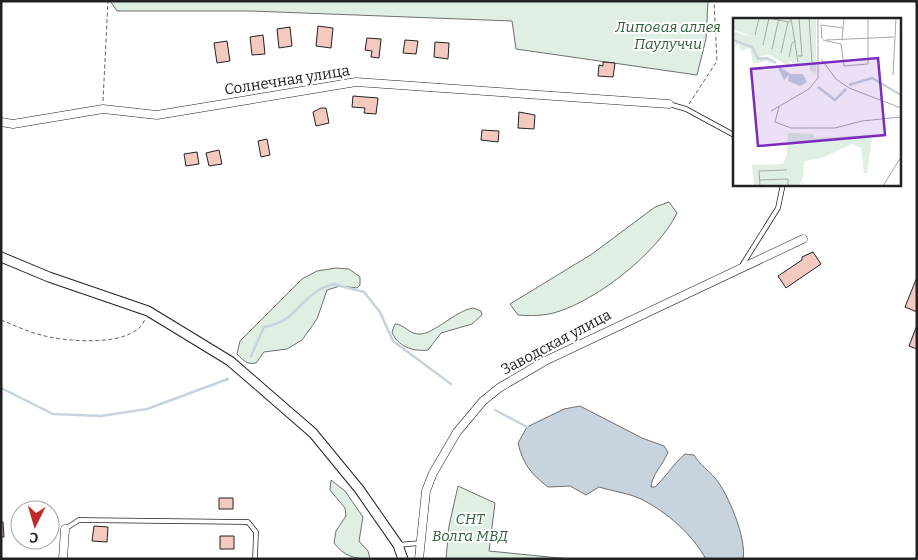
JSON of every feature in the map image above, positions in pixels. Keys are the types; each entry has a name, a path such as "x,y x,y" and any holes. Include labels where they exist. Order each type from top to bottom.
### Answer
{"street":[{"name":"Солнечная улица","path":"1,122 13,124 103,109 157,115 356,82 669,104"},
{"name":"Заводская улица","path":"419,559 426,491 433,473 457,432 483,401 512,380 545,361 803,239"},
{"path":"1,257 49,277 148,311 230,361 313,433 358,489 398,545 404,559"},
{"path":"63,559 65,529"}],"lane":[{"path":"669,104 686,109 733,134"},
{"path":"740,268 778,208 783,185"},
{"path":"65,529 79,520 248,522 256,532 255,559"},
{"path":"398,545 420,543"}],"path":[{"path":"103,109 108,1"},
{"path":"686,109 717,61 714,1"},
{"path":"1,320 41,335 79,342 125,337 142,327 148,311"}],"green space":[{"name":"Липовая аллея Паулуччи","path":"110,1 708,1 706,39 697,75 516,49 512,21 251,11 117,11"},
{"path":"669,202 677,213 656,243 626,272 591,297 557,312 533,316 518,315 510,304 592,254 655,207"},
{"path":"336,268 349,269 360,277 360,285 357,288 340,286 327,290 317,319 302,340 287,349 264,352 256,363 248,363 237,354 240,341 302,279 317,271"},
{"path":"473,308 481,311 482,315 472,324 441,333 428,350 406,347 394,337 392,332 395,324 398,324 416,334 426,333 459,313"},
{"path":"331,480 345,491 363,517 359,541 368,551 370,559 350,556 334,543 336,531 346,516 345,508 330,490"},
{"name":"СНТ Волга МВД","path":"458,486 495,503 489,551 569,559 446,559 449,526"}],"shaded area":[{"path":"580,406 642,438 664,446 668,452 653,478 651,487 655,487 685,454 694,455 701,465 715,478 731,505 742,540 743,559 706,559 694,541 678,524 651,504 636,497 599,487 586,495 570,486 548,487 537,478 525,463 518,443 527,427 564,409"}],"building":[{"path":"318,26 333,28 331,48 316,46"},
{"path":"290,27 292,46 279,48 277,29"},
{"path":"263,35 265,54 252,55 250,37"},
{"path":"367,38 381,39 379,58 371,57 372,51 365,50"},
{"path":"405,40 418,41 416,54 403,53"},
{"path":"227,41 230,61 217,63 214,43"},
{"path":"435,42 449,43 448,59 434,57"},
{"path":"603,62 615,63 613,77 598,76 599,65 603,66"},
{"path":"353,96 378,98 376,114 364,113 365,108 352,107"},
{"path":"326,108 329,123 316,126 313,112"},
{"path":"519,112 535,115 534,129 518,128"},
{"path":"482,130 499,131 498,142 481,140"},
{"path":"267,139 270,155 261,157 258,141"},
{"path":"219,150 222,164 209,166 206,153"},
{"path":"197,152 199,164 186,166 184,154"},
{"path":"813,252 821,264 786,288 778,276 802,260 802,257"},
{"path":"917,277 917,312 905,307"},
{"path":"917,325 917,349 909,346"},
{"path":"219,498 233,498 233,509 219,509"},
{"path":"1,522 3,522 4,537 1,537"},
{"path":"94,526 108,527 107,542 92,541"},
{"path":"220,536 234,536 234,549 220,549"}],"waterway":[{"path":"251,356 264,327 282,321 316,292 333,284 364,292 380,312 393,341 451,384"},
{"path":"1,388 53,414 101,416 147,409 228,379"},
{"path":"495,410 529,428"}]}
